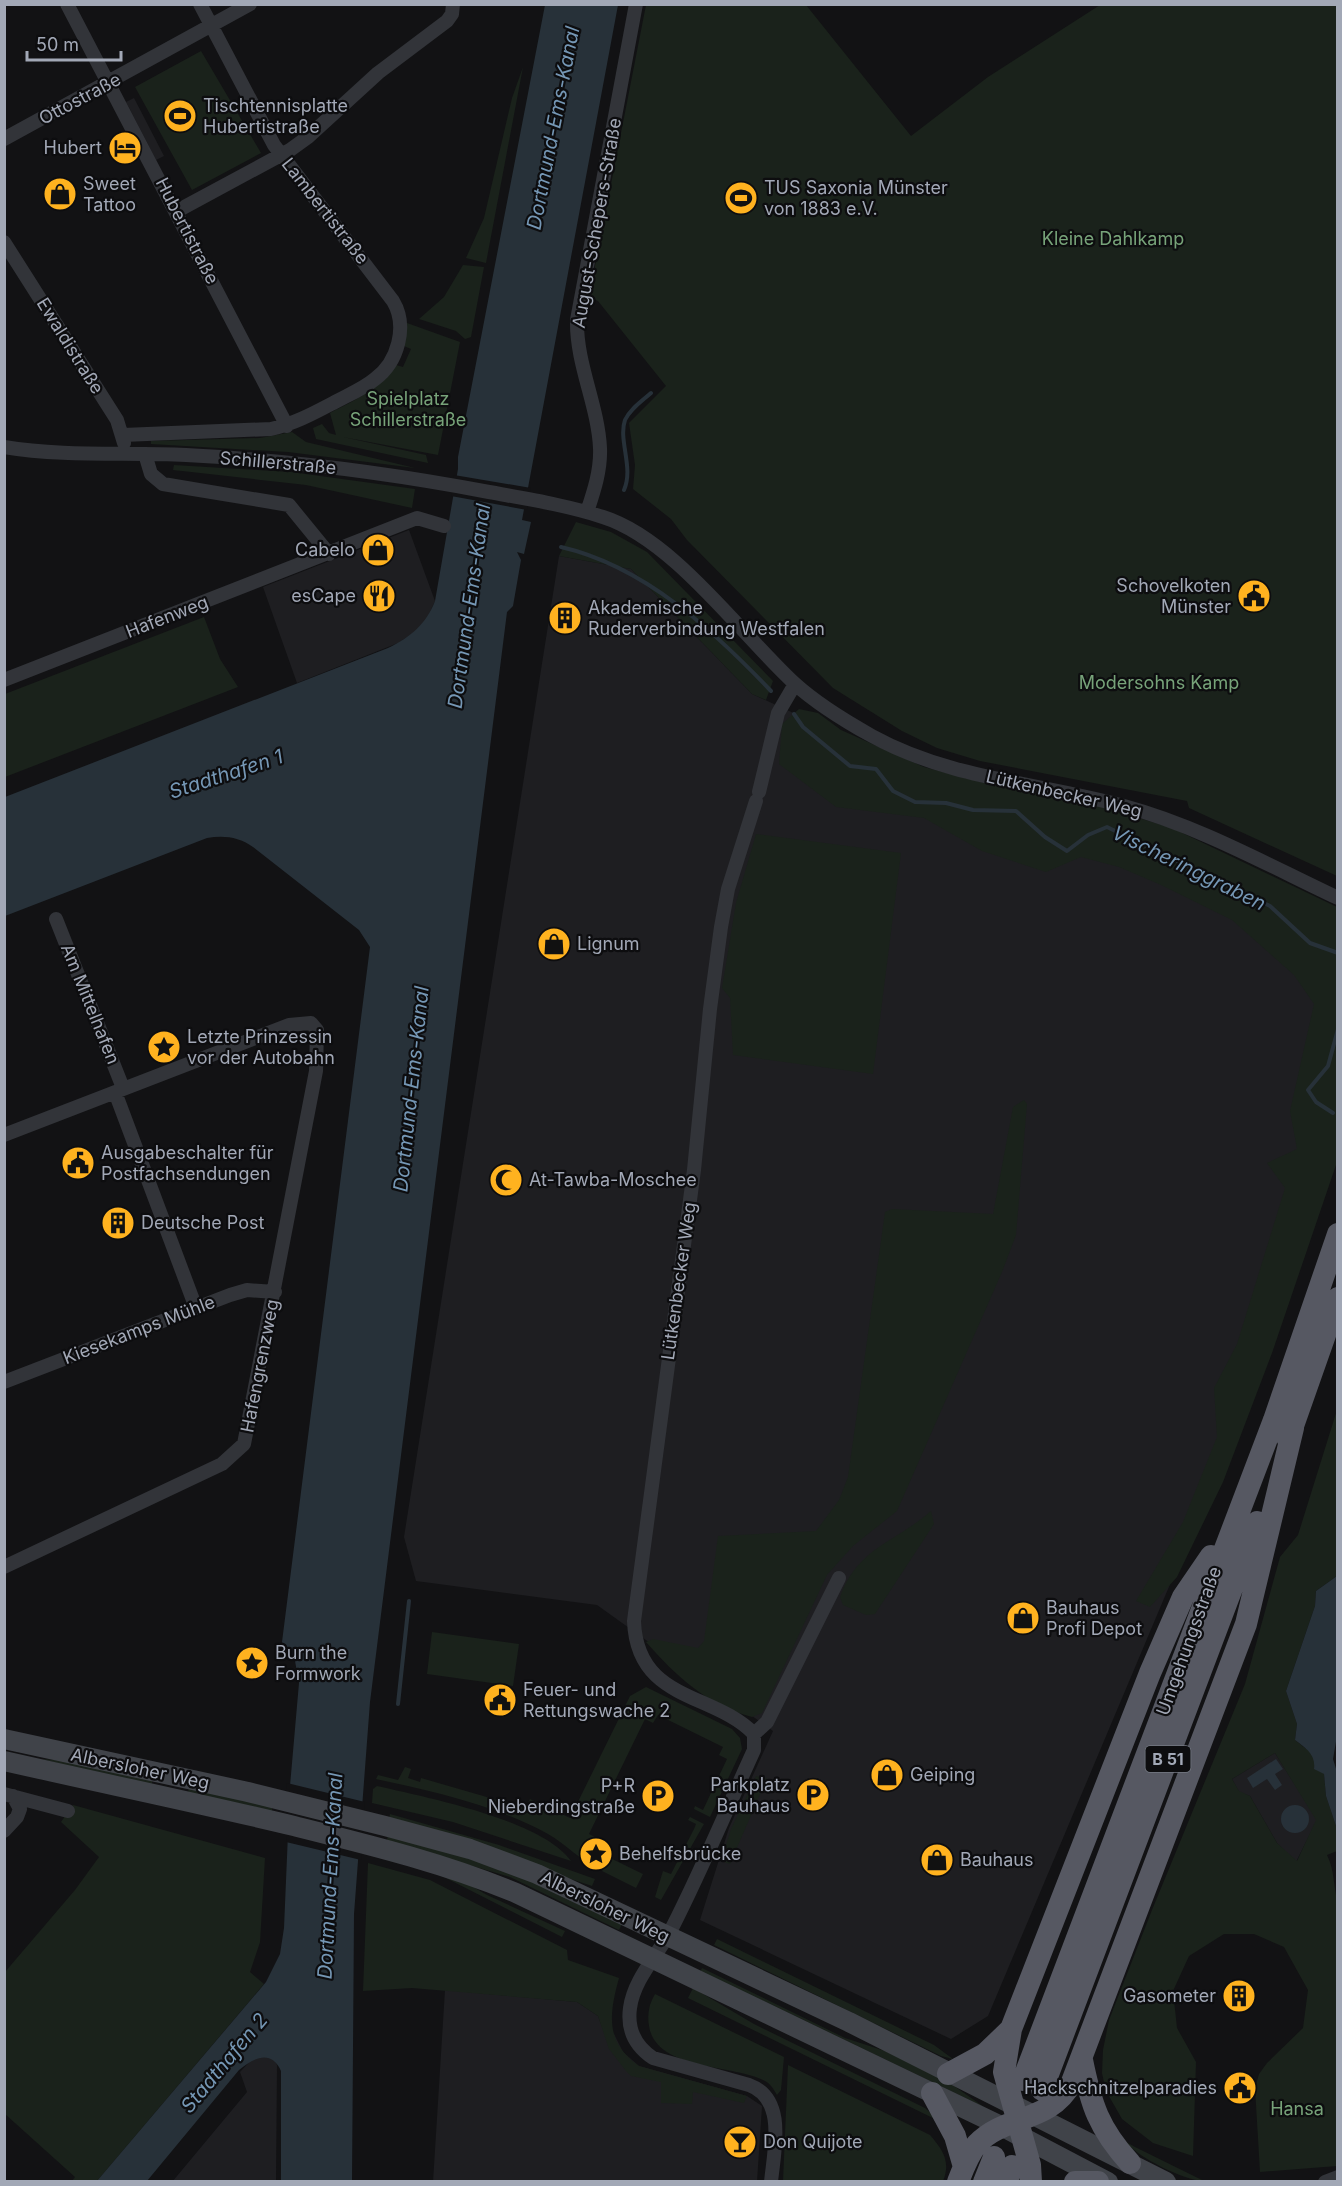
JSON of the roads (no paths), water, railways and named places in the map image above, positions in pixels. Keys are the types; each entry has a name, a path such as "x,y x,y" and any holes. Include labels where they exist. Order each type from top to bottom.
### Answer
{"highway":[{"name":"Umgehungsstraße","path":"1338,1234 1274,1420 1233,1522 1032,2085 1293,1428 1338,1298"},
{"name":"B 51","path":"961,2174 979,2142 1063,2097 1082,2060 1246,1624 1293,1428"},
{"name":"B 51","path":"1031,2181 1030,2165 1005,2072 1011,2029 1159,1652 1183,1597 1233,1522"},
{"name":"B 51","path":"948,2074 985,2054 1011,2029"},
{"path":"1082,2060 1090,2102 1097,2120 1130,2163"},
{"name":"B 51","path":"932,2093 955,2136 961,2174"},
{"path":"984,2181 1004,2168"},
{"path":"1075,2181 1098,2181"}],"main road":[{"name":"Albersloher Weg","path":"4,1739 386,1826 470,1849 537,1874 849,2022 948,2074 1108,2181"},
{"name":"Albersloher Weg","path":"4,1761 274,1821 454,1868 516,1893 651,1960 932,2093 1130,2163 1166,2181"}],"street":[{"name":"Hubertistraße","path":"68,4 287,426"},
{"name":"Lambertistraße","path":"200,4 274,145 393,301 400,320"},
{"name":"Ottostraße","path":"4,140 250,4"},
{"name":"August-Schepers-Straße","path":"587,512 599,468 600,448 577,346 577,320 636,4"},
{"path":"177,211 282,155 309,137 378,73 453,9"},
{"name":"Ewaldistraße","path":"4,242 117,420 123,435 125,454"},
{"name":"Schillerstraße","path":"123,435 271,429 287,426 366,385 381,374 398,344 400,320"},
{"name":"Schillerstraße","path":"4,447 52,453 145,454 285,461 437,482 549,503"},
{"path":"145,454 151,474 163,484 289,505 329,554"},
{"name":"Lütkenbecker Weg","path":"549,503 587,512 629,528 658,548 795,684 835,714 872,736 925,760 1025,786 1095,798 1169,820 1338,898"},
{"name":"Hafenweg","path":"4,680 417,518 444,526"},
{"name":"Lütkenbecker Weg","path":"754,1734 740,1723 668,1688 640,1651 634,1621 694,1170 721,927 728,889 757,796 778,713 795,684"},
{"name":"Am Mittelhafen","path":"56,919 119,1090"},
{"name":"Am Mittelhafen","path":"4,1135 289,1024 311,1023"},
{"name":"Hafengrenzweg","path":"4,1568 55,1541 222,1464 236,1454 244,1444 316,1071 317,1030 311,1023"},
{"path":"119,1090 196,1308"},
{"name":"Kiesekamps Mühle","path":"4,1382 247,1290 275,1292"},
{"path":"771,2181 775,2123 768,2097 759,2089 749,2085 653,2058 644,2052 632,2034 629,2022 632,1998 651,1960 667,1937 754,1750 754,1734 768,1722 839,1578"},
{"path":"9,1795 68,1811"},
{"path":"4,1831 17,1817 20,1809 9,1795"},
{"path":"1325,2181 1338,2177"}],"water":[{"path":"545,5 618,5 522,520 531,522 524,554 517,552 521,560 513,606 507,612 370,1702 354,1914 352,2181 281,2181 281,2071 272,2060 261,2058 255,2059 239,2070 147,2181 97,2181 266,1982 280,1954 284,1928 290,1786 299,1683 295,1661 282,1642 370,947 359,930 253,847 237,839 225,837 207,838 5,916 5,797 388,648 411,634 427,616 435,601 458,469 458,457"},
{"path":"1337,1576 1338,1730 1333,1759 1337,1772 1337,1829 1326,1796 1324,1774 1314,1769 1312,1756 1295,1740 1297,1724 1286,1691 1315,1606 1316,1591"},
{"path":"1276,1759 1283,1769 1275,1774 1282,1785 1275,1790 1267,1779 1253,1788 1247,1778"},
{"path":"1295,1805 1305,1809 1309,1819 1305,1829 1295,1833 1285,1829 1281,1819 1285,1809"}],"waterway":[{"path":"624,490 627,481 623,436 625,420 633,409 651,393"},
{"name":"Vischeringgraben","path":"561,547 591,556 649,585 701,624 771,691"},
{"name":"Vischeringgraben","path":"794,714 803,727 850,766 876,769 893,791 915,802 946,803 973,810 1016,811 1045,837 1067,851 1088,835 1107,827 1270,906 1310,943 1338,953"},
{"name":"Vischeringgraben","path":"1333,1113 1316,1102 1308,1090 1328,1066 1338,1029"},
{"path":"398,1704 409,1601"}],"place":[{"name":"Tischtennisplatte Hubertistraße","path":"180,116"},
{"name":"Hubert","path":"125,148"},
{"name":"Sweet Tattoo","path":"60,194"},
{"name":"TUS Saxonia Münster von 1883 e.V.","path":"741,198"},
{"name":"Cabelo","path":"378,550"},
{"name":"esCape","path":"379,596"},
{"name":"Schovelkoten Münster","path":"1254,596"},
{"name":"Akademische Ruderverbindung Westfalen","path":"565,618"},
{"name":"Lignum","path":"554,944"},
{"name":"Letzte Prinzessin vor der Autobahn","path":"164,1047"},
{"name":"Ausgabeschalter für Postfachsendungen","path":"78,1163"},
{"name":"At-Tawba-Moschee","path":"506,1180"},
{"name":"Deutsche Post","path":"118,1223"},
{"name":"Bauhaus Profi Depot","path":"1023,1618"},
{"name":"Burn the Formwork","path":"252,1663"},
{"name":"Feuer- und Rettungswache 2","path":"500,1700"},
{"name":"Geiping","path":"887,1775"},
{"name":"Parkplatz Bauhaus","path":"813,1795"},
{"name":"P+R Nieberdingstraße","path":"658,1796"},
{"name":"Behelfsbrücke","path":"596,1854"},
{"name":"Bauhaus","path":"937,1860"},
{"name":"Gasometer","path":"1239,1996"},
{"name":"Hackschnitzelparadies","path":"1240,2088"},
{"name":"Don Quijote","path":"740,2142"}],"water label":[{"name":"Dortmund-Ems-Kanal","path":"553,128"},
{"name":"Dortmund-Ems-Kanal","path":"469,606"},
{"name":"Stadthafen 1","path":"226,774"},
{"name":"Dortmund-Ems-Kanal","path":"411,1089"},
{"name":"Dortmund-Ems-Kanal","path":"330,1876"},
{"name":"Stadthafen 2","path":"224,2063"}],"park label":[{"name":"Kleine Dahlkamp","path":"1113,239"},
{"name":"Spielplatz Schillerstraße","path":"408,409"},
{"name":"Modersohns Kamp","path":"1159,683"},
{"name":"Hansa","path":"1297,2109"}]}
